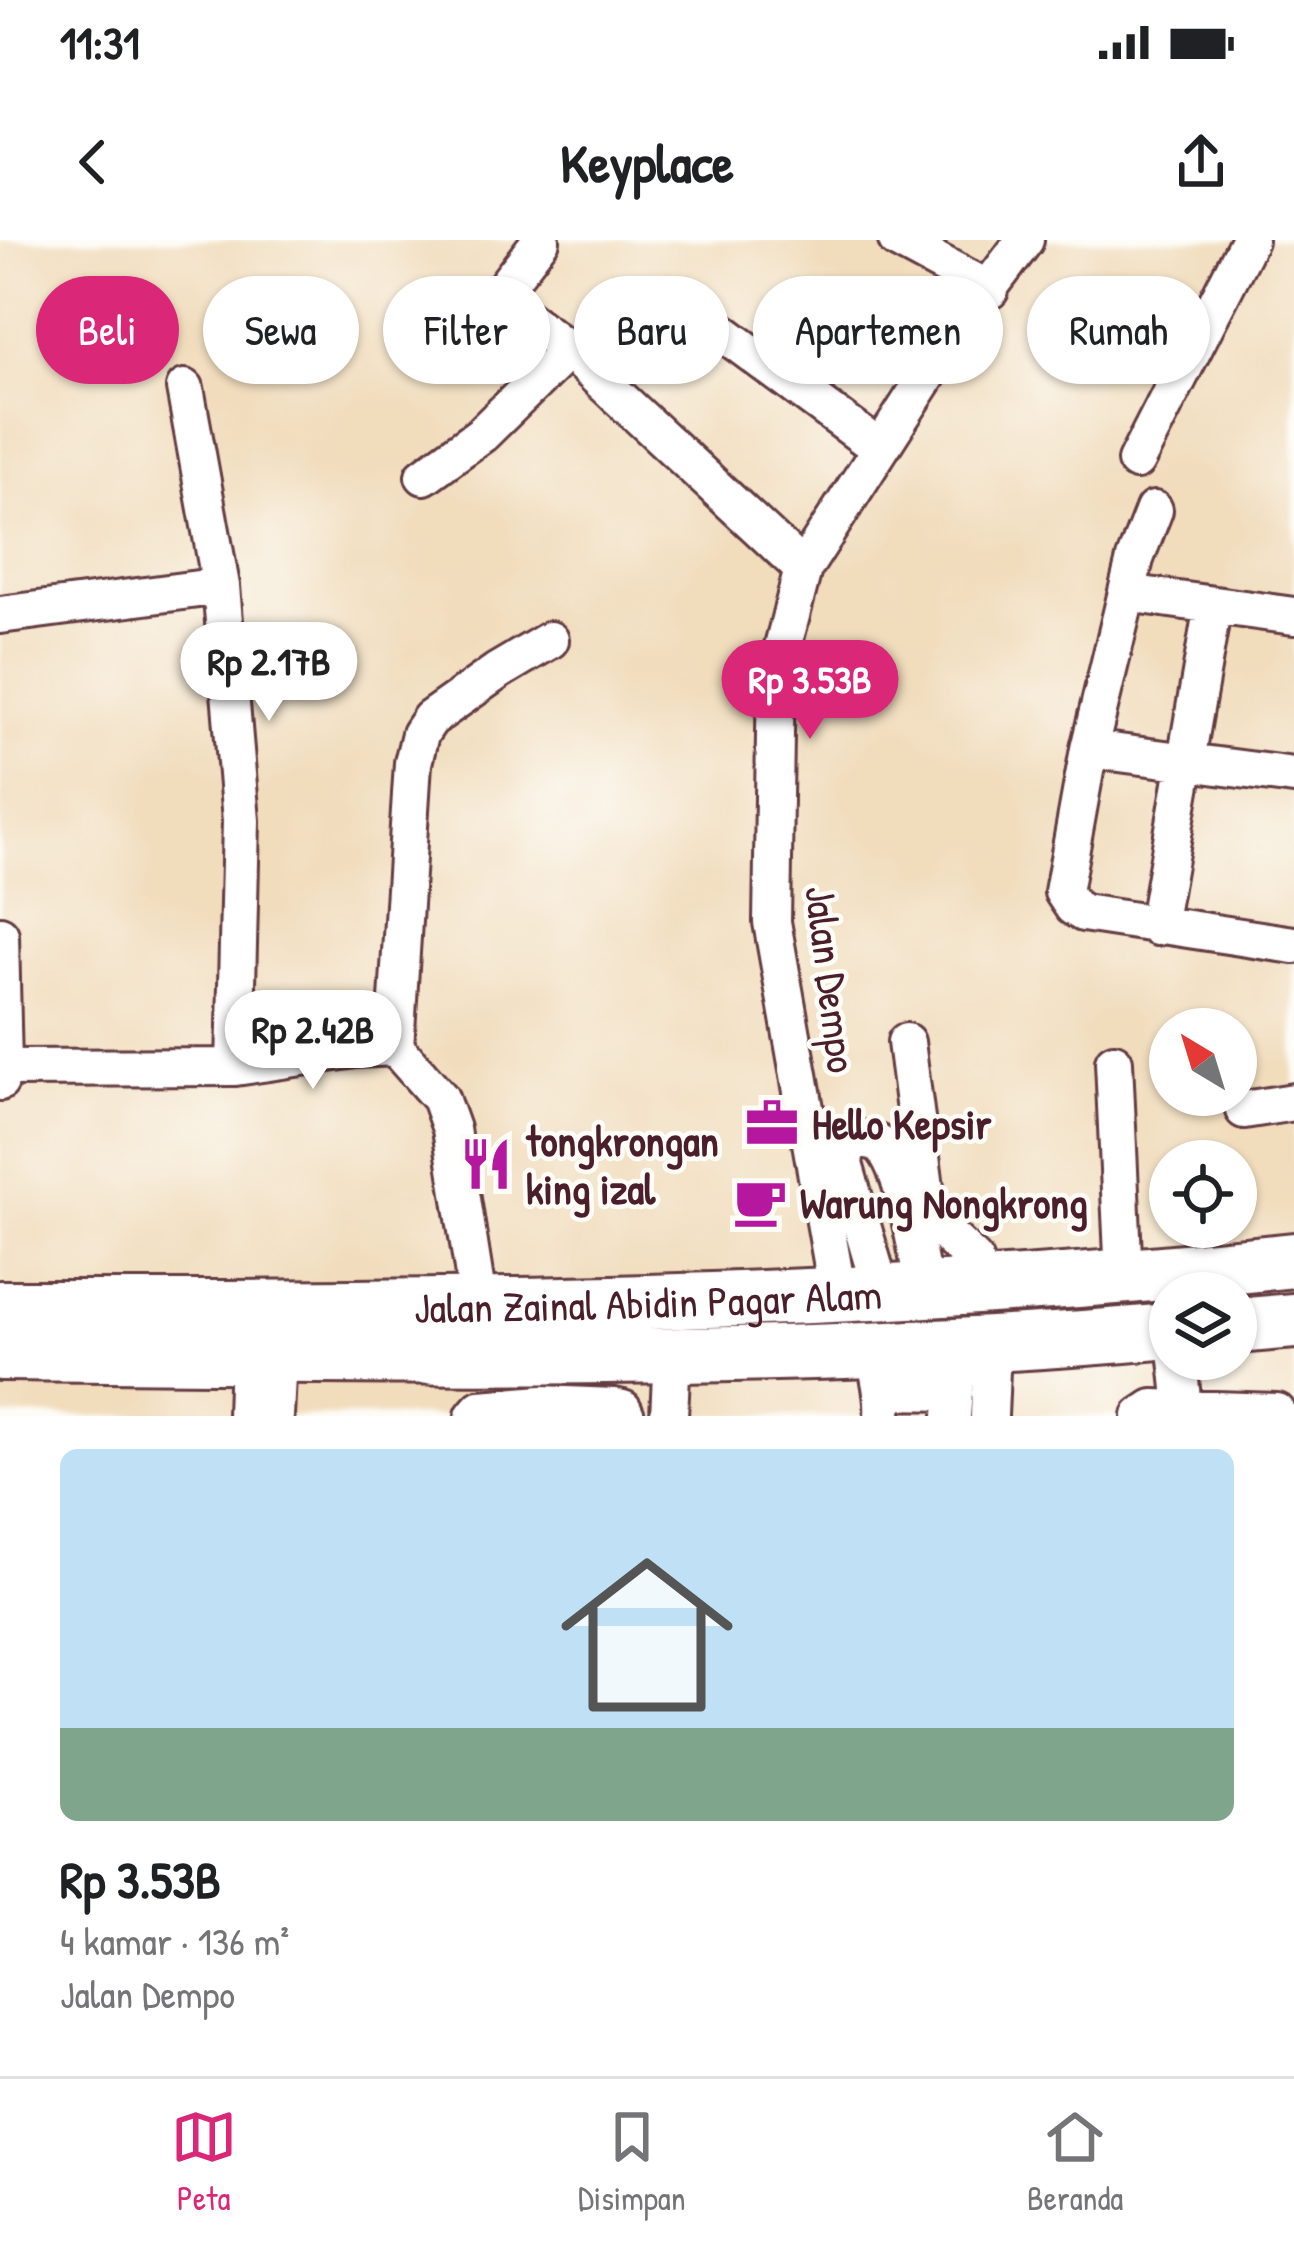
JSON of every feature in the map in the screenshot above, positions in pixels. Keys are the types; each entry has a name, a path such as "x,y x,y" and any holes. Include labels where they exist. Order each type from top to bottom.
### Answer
{"highway":[{"name":"Jalan Zainal Abidin Pagar Alam","path":"1216,1272 1294,1260"},
{"name":"Jalan Zainal Abidin Pagar Alam","path":"0,1308 479,1307 1149,1281"},
{"path":"1257,1324 1294,1321"},
{"name":"Jalan Zainal Abidin Pagar Alam","path":"0,1353 263,1355 542,1392 672,1354 881,1386 963,1376 1149,1336"}],"street":[{"path":"542,240 505,287 502,296 509,305 568,350 802,569"},
{"path":"897,240 964,276"},
{"name":"Jalan Dempo","path":"1000,276 1025,240"},
{"path":"1136,461 1250,240"},
{"path":"729,337 879,448"},
{"path":"424,476 482,434 568,350"},
{"name":"Jalan Dempo","path":"882,1293 772,922 776,673 802,569 921,384"},
{"path":"184,388 220,586 241,821 235,1067"},
{"path":"1154,510 1126,593 1089,749 1063,892 1083,914 1294,945"},
{"path":"0,615 220,586"},
{"path":"1126,593 1294,616"},
{"path":"1157,927 1213,605"},
{"path":"479,1307 451,1129 440,1098 395,1047 413,763 420,734 446,706 550,640"},
{"path":"1089,749 1294,776"},
{"path":"0,935 2,1075 235,1067 395,1047"},
{"path":"906,1042 929,1218 974,1260 982,1289"},
{"path":"1114,1062 1155,1272"},
{"path":"1257,1108 1294,1102"},
{"path":"669,1416 672,1354"},
{"path":"246,1416 263,1355"},
{"path":"263,1355 275,1416"},
{"path":"963,1376 989,1416"},
{"path":"1180,1380 1183,1409"},
{"path":"474,1416 480,1408 542,1392 622,1408 626,1416"},
{"path":"1141,1416 1153,1408 1277,1412"}],"place":[{"name":"Hello Kepsir","path":"772,1123"},
{"name":"tongkrongan king izal","path":"486,1164"},
{"name":"Warung Nongkrong","path":"760,1202"}]}
